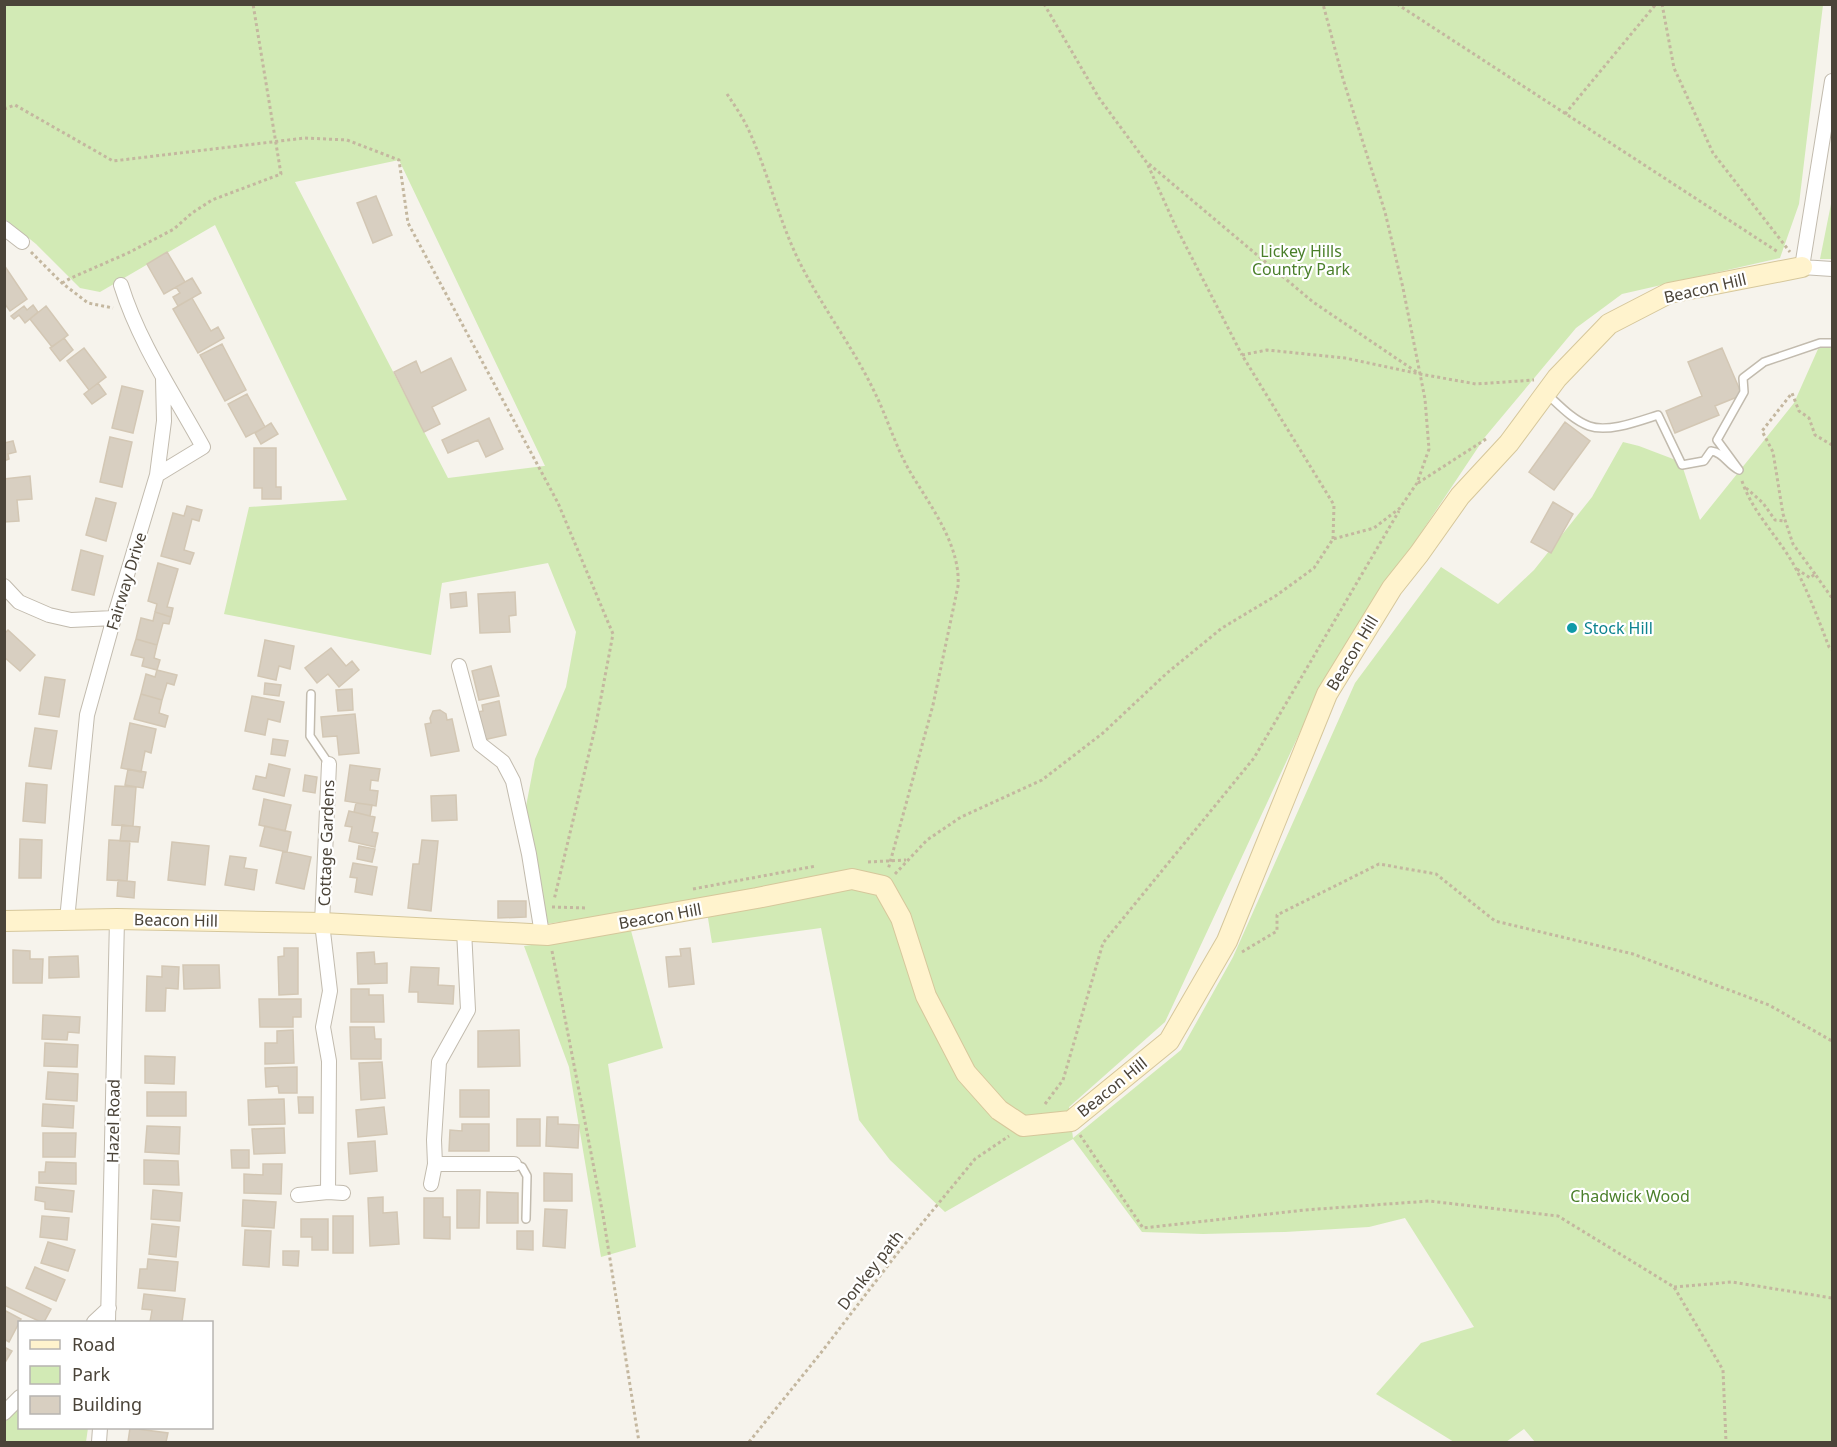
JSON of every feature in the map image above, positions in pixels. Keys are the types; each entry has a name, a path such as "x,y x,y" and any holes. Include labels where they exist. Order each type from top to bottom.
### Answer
{"street":[{"path":"1833,81 1802,267 1833,269"},
{"path":"4,228 22,242"},
{"name":"Beacon Hill","path":"4,921 117,919 322,923 545,935 852,879 883,886 901,918 926,996 966,1073 999,1110 1023,1126 1071,1121 1169,1041 1227,941 1327,694 1392,588 1460,496 1509,443 1551,386 1608,324 1669,293 1802,267"},
{"path":"121,285 129,312 163,378 203,447 157,475"},
{"name":"Fairway Drive","path":"67,920 87,715 157,475 164,421 163,378"},
{"path":"4,586 19,602 49,615 71,620 114,618"},
{"path":"459,666 480,744 503,762 513,781 545,935"},
{"name":"Cottage Gardens","path":"328,1192 329,1061 323,1028 330,991 322,923 329,764"},
{"name":"Hazel Road","path":"108,1321 117,919"},
{"path":"431,1184 435,1164 434,1140 439,1062 468,1010 464,930"},
{"path":"435,1164 514,1164"},
{"path":"298,1195 343,1193"},
{"path":"96,1321 109,1308"},
{"path":"4,1413 18,1399"}],"lane":[{"path":"1739,470 1717,440 1744,392 1743,378 1764,362 1820,343 1832,343"},
{"path":"1551,386 1576,418 1591,427 1607,428 1658,415 1682,465 1704,462 1711,451 1715,451 1739,470"},
{"path":"311,694 310,736 329,764"},
{"path":"514,1164 522,1167 527,1176 526,1219"}],"path":[{"path":"62,283 128,254 174,229 212,200 281,174 253,4"},
{"path":"727,94 750,132 785,231 798,259 843,333 875,392 909,470 947,535 959,575 933,705 890,861 908,860 927,840 961,817 1042,780 1103,733 1167,673 1222,628 1277,595 1314,568 1333,539 1334,505 1242,355 1175,225 1147,163 1099,98 1044,4"},
{"path":"1040,1112 1062,1080 1103,943 1254,758 1400,508 1417,483 1429,448 1425,399 1385,212 1343,79 1323,4"},
{"path":"1397,4 1802,267"},
{"path":"1564,114 1656,4"},
{"path":"1662,4 1674,68 1713,153 1802,267"},
{"path":"4,109 15,105 112,161 304,138 347,140 399,160 408,223 558,503 613,634 596,724 552,907"},
{"path":"1147,163 1313,302 1420,374"},
{"path":"22,242 62,283 88,303 129,312"},
{"path":"1242,355 1267,350 1346,358 1476,384 1551,386"},
{"path":"1833,445 1815,435 1809,418 1799,411 1792,393 1762,431 1773,452 1786,521 1793,544 1833,598"},
{"path":"1417,483 1497,432 1509,443"},
{"path":"1739,470 1746,493 1768,530 1796,568 1833,650"},
{"path":"1744,486 1763,502 1775,520 1786,521"},
{"path":"1333,539 1374,528 1400,508"},
{"path":"1796,568 1810,578 1815,574"},
{"path":"1239,954 1277,931 1277,915 1379,864 1436,874 1495,921 1633,954 1769,1005 1833,1041"},
{"path":"545,935 603,1215 639,1443"},
{"path":"1071,1121 1143,1228 1305,1210 1429,1201 1558,1216 1674,1287 1723,1370 1726,1443"},
{"name":"Donkey path","path":"749,1443 896,1255 975,1160 1023,1126"},
{"path":"1674,1287 1732,1282 1833,1298"}],"green space":[{"path":"4,5 1823,5 1799,204 1780,258 1622,294 1576,328 1485,437 1328,672 1165,1022 1069,1107 1073,1138 1181,1050 1233,957 1355,683 1441,567 1498,604 1534,570 1592,497 1623,442 1681,462 1700,520 1794,403 1818,349 1832,344 1832,1442 1535,1442 1524,1429 1506,1442 1454,1442 1376,1394 1421,1343 1474,1327 1405,1218 1369,1227 1285,1232 1203,1234 1142,1232 1073,1139 945,1212 890,1160 859,1120 821,928 712,943 706,906 545,924 520,838 535,759 566,687 576,632 548,563 442,583 431,655 224,614 249,507 347,500 215,225 100,292 80,288 36,244 5,219","holes":["399,160 545,466 448,478 295,182"]},
{"path":"1832,199 1832,259 1820,259"},
{"path":"630,927 663,1048 608,1064 636,1247 601,1257 569,1067 524,946 597,936"},
{"path":"18,1409 18,1429 88,1429 86,1442 5,1442 5,1422"}],"building":[{"path":"376,196 392,235 373,243 357,203"},
{"path":"167,252 185,282 164,294 147,264"},
{"path":"4,265 27,299 10,311 4,303"},
{"path":"192,278 201,293 178,306 173,297 180,293 176,287"},
{"path":"192,298 211,331 218,327 224,338 198,353 173,309"},
{"path":"33,305 38,312 25,323 19,315 14,319 11,316 24,306 27,310"},
{"path":"46,306 68,335 52,347 30,319"},
{"path":"64,338 73,350 60,361 50,348"},
{"path":"222,344 246,390 225,401 200,355"},
{"path":"84,348 106,377 89,390 67,361"},
{"path":"1722,348 1742,395 1715,406 1719,415 1675,433 1666,411 1702,396 1688,362"},
{"path":"451,358 466,390 432,407 440,424 424,432 394,372 416,361 421,373"},
{"path":"98,383 106,394 92,404 84,394"},
{"path":"122,386 143,391 133,433 112,428"},
{"path":"247,394 265,427 246,437 228,404"},
{"path":"489,418 503,449 486,457 478,440 448,453 442,440"},
{"path":"1565,422 1590,441 1554,490 1529,472"},
{"path":"271,423 278,434 261,444 255,433"},
{"path":"110,437 132,442 122,487 100,482"},
{"path":"13,441 16,452 8,454 9,459 4,461 4,443"},
{"path":"254,448 276,448 276,487 281,487 281,499 262,499 262,488 254,488"},
{"path":"30,476 32,499 17,500 19,521 4,522 4,479"},
{"path":"96,498 116,503 106,541 86,535"},
{"path":"1553,502 1573,514 1551,553 1531,542"},
{"path":"187,506 202,510 199,521 192,519 184,550 194,553 190,564 161,556 173,513 184,516"},
{"path":"81,550 103,556 94,595 72,590"},
{"path":"158,563 178,569 167,607 173,608 171,617 155,612 157,604 148,601"},
{"path":"466,592 467,606 451,608 450,594"},
{"path":"515,592 516,615 509,616 510,632 480,633 478,594"},
{"path":"155,612 171,617 169,624 163,623 157,645 136,639 141,618 153,621"},
{"path":"8,630 35,655 20,671 4,657 4,634"},
{"path":"136,639 157,645 154,658 160,660 157,670 142,666 144,658 131,655"},
{"path":"265,640 294,646 290,669 279,666 276,680 258,676"},
{"path":"331,648 346,666 352,661 359,670 339,687 328,674 317,683 305,668"},
{"path":"491,666 499,696 479,700 472,671"},
{"path":"157,670 177,675 174,685 167,683 162,700 141,694 146,674 155,677"},
{"path":"45,677 65,680 59,717 39,714"},
{"path":"265,683 281,685 279,696 264,694"},
{"path":"352,689 353,710 338,711 336,690"},
{"path":"141,694 162,700 159,713 168,716 165,727 134,719"},
{"path":"252,696 284,702 280,722 268,719 265,735 245,731"},
{"path":"499,701 506,735 483,740 477,712 483,711 482,705"},
{"path":"440,710 446,714 447,720 452,719 459,751 431,756 425,724 431,723 430,718 433,711"},
{"path":"355,714 359,753 339,755 337,736 323,737 321,717"},
{"path":"130,723 156,729 151,753 145,751 141,772 121,768"},
{"path":"35,728 57,731 51,769 29,766"},
{"path":"273,739 288,741 285,756 271,754"},
{"path":"269,764 290,769 284,796 253,789 256,776 266,778"},
{"path":"350,765 380,769 378,781 371,780 370,790 378,791 376,806 345,801"},
{"path":"128,769 146,772 143,788 125,785"},
{"path":"305,775 317,777 315,793 303,791"},
{"path":"26,783 47,785 45,823 23,821"},
{"path":"115,786 136,787 133,826 112,825"},
{"path":"456,795 457,820 432,821 431,796"},
{"path":"264,799 291,805 285,831 259,825"},
{"path":"356,803 372,805 370,816 354,812"},
{"path":"349,811 375,817 372,832 378,833 375,847 349,841 352,827 345,826"},
{"path":"122,825 140,827 138,842 120,841"},
{"path":"265,826 291,832 287,852 260,846"},
{"path":"20,839 42,840 41,878 19,878"},
{"path":"109,840 130,841 127,881 107,880"},
{"path":"422,840 438,841 431,911 408,908 413,864 419,864"},
{"path":"172,842 209,846 205,885 168,880"},
{"path":"359,846 375,849 372,862 357,859"},
{"path":"283,851 311,857 304,889 276,883"},
{"path":"230,856 246,858 244,868 257,870 254,890 225,885"},
{"path":"353,863 377,867 372,895 355,892 357,878 350,877"},
{"path":"118,880 135,882 134,898 117,896"},
{"path":"498,901 526,901 526,917 498,918"},
{"path":"284,948 298,948 298,994 279,995 278,957 284,956"},
{"path":"690,948 694,984 669,987 666,957 681,956 680,949"},
{"path":"13,950 30,951 30,959 43,959 42,983 13,983"},
{"path":"374,952 375,964 387,963 387,983 358,984 357,953"},
{"path":"78,956 79,977 49,978 49,957"},
{"path":"183,965 219,965 220,988 184,989"},
{"path":"162,966 179,967 178,989 166,988 165,1011 146,1011 147,976 162,977"},
{"path":"411,967 439,968 438,985 454,986 453,1004 418,1002 418,992 409,992"},
{"path":"351,989 369,989 369,995 383,995 384,1022 351,1022"},
{"path":"259,999 301,999 301,1017 293,1017 293,1027 260,1027"},
{"path":"43,1015 80,1017 79,1033 68,1032 67,1040 42,1039"},
{"path":"350,1027 374,1027 375,1039 381,1039 381,1059 351,1059"},
{"path":"293,1030 294,1063 265,1064 265,1043 277,1043 277,1031"},
{"path":"519,1030 520,1066 478,1067 478,1031"},
{"path":"45,1043 78,1045 77,1067 44,1066"},
{"path":"145,1056 175,1057 174,1084 145,1083"},
{"path":"382,1062 385,1098 361,1100 359,1063"},
{"path":"297,1067 297,1093 279,1093 278,1086 266,1087 265,1068"},
{"path":"48,1072 78,1074 77,1101 46,1099"},
{"path":"460,1090 489,1090 489,1117 460,1117"},
{"path":"147,1092 186,1092 186,1116 147,1116"},
{"path":"298,1097 313,1097 313,1113 299,1113"},
{"path":"284,1099 285,1124 249,1125 248,1100"},
{"path":"43,1104 74,1106 73,1128 42,1126"},
{"path":"384,1107 387,1134 358,1137 356,1110"},
{"path":"547,1117 558,1117 558,1124 579,1125 578,1148 546,1146"},
{"path":"517,1119 540,1119 540,1146 517,1146"},
{"path":"462,1124 489,1124 489,1151 449,1151 450,1130 462,1131"},
{"path":"147,1126 180,1127 179,1154 145,1152"},
{"path":"284,1128 285,1153 254,1154 252,1129"},
{"path":"43,1133 76,1133 75,1157 43,1157"},
{"path":"375,1141 377,1171 350,1174 348,1143"},
{"path":"231,1150 249,1150 249,1168 232,1168"},
{"path":"144,1160 178,1161 179,1185 144,1184"},
{"path":"46,1162 76,1163 76,1184 39,1183 39,1172 45,1172"},
{"path":"263,1164 282,1164 281,1194 244,1193 244,1174 263,1175"},
{"path":"544,1173 572,1174 572,1201 544,1201"},
{"path":"36,1187 74,1191 72,1212 45,1209 45,1202 35,1200"},
{"path":"153,1190 182,1193 180,1221 151,1219"},
{"path":"457,1190 480,1190 479,1228 457,1228"},
{"path":"487,1192 518,1193 518,1223 487,1223"},
{"path":"383,1197 383,1213 397,1212 399,1244 370,1246 368,1198"},
{"path":"424,1198 443,1198 443,1217 450,1217 450,1239 424,1238"},
{"path":"243,1200 276,1202 274,1228 242,1226"},
{"path":"545,1209 567,1210 565,1248 543,1246"},
{"path":"42,1216 69,1218 67,1240 40,1237"},
{"path":"333,1216 353,1216 353,1253 333,1253"},
{"path":"301,1219 328,1219 328,1250 312,1250 312,1237 301,1237"},
{"path":"152,1224 179,1227 176,1257 149,1254"},
{"path":"245,1230 271,1231 269,1267 243,1265"},
{"path":"517,1231 533,1231 533,1250 517,1249"},
{"path":"48,1242 75,1250 68,1271 41,1263"},
{"path":"283,1251 299,1251 298,1266 283,1265"},
{"path":"148,1259 178,1262 175,1291 138,1288 140,1269 147,1269"},
{"path":"35,1267 65,1280 56,1301 26,1288"},
{"path":"4,1286 51,1309 45,1321 39,1321 4,1305"},
{"path":"144,1294 185,1299 182,1321 150,1321 152,1310 142,1309"},
{"path":"4,1310 21,1319 9,1342 4,1339"},
{"path":"4,1347 12,1351 4,1364"},
{"path":"130,1429 168,1433 166,1442 128,1442"}],"place":[{"name":"Stock Hill","path":"1572,628"}],"park label":[{"name":"Lickey Hills Country Park","path":"1301,260"},
{"name":"Chadwick Wood","path":"1630,1196"}]}
